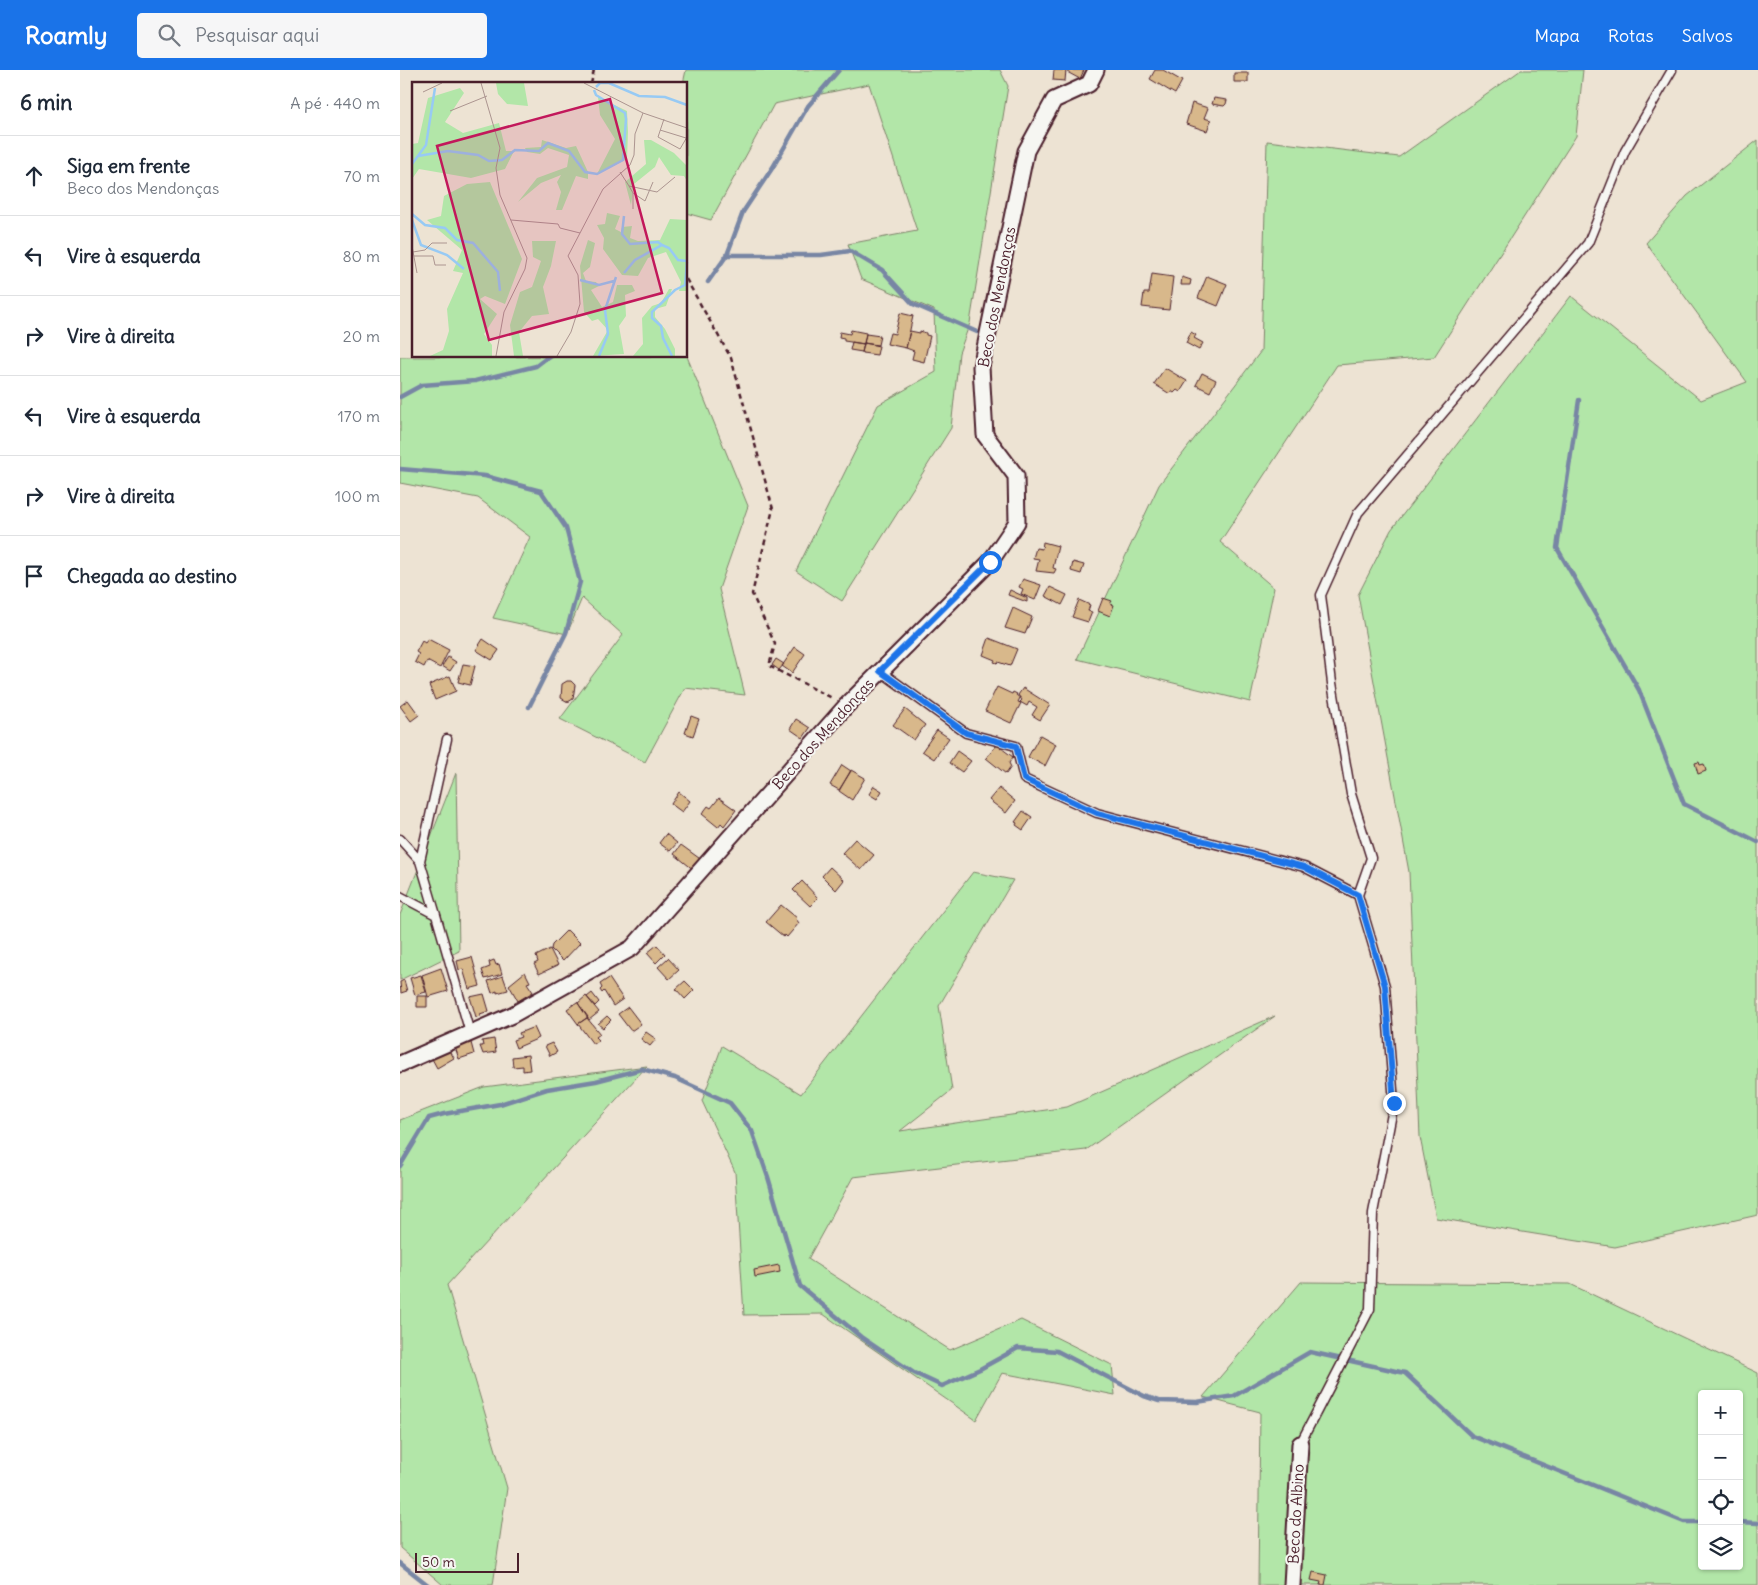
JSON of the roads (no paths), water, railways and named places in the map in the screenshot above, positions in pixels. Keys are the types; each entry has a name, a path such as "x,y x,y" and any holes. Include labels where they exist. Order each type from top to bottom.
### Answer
{"street":[{"name":"Beco dos Mendonças","path":"400,1064 512,1015 632,948 846,706 990,562 1017,522 1016,476 985,435 981,367 1026,151 1054,100 1089,84 1096,70"},
{"name":"Beco do Albino","path":"1292,1585 1300,1444"}],"lane":[{"path":"1300,1444 1370,1309 1373,1213 1394,1103 1385,986 1358,895 1370,858 1351,794 1332,683 1321,595 1358,513 1588,243 1625,150 1672,70"},
{"path":"880,671 966,733 1016,746 1024,779 1097,813 1304,867 1358,895"},
{"path":"420,861 447,739"},
{"path":"400,839 420,861 470,1034"},
{"path":"400,896 436,915"}],"waterway":[{"path":"708,282 727,255 743,212 773,167 808,106 839,70"},
{"path":"727,255 821,255 850,251 882,270 913,304 977,332"},
{"path":"400,397 422,385 475,381 536,366 546,358"},
{"path":"1579,400 1557,548 1639,690 1684,804 1758,842"},
{"path":"400,469 485,476 541,491 566,528 580,582 566,633 529,707"},
{"path":"400,1166 429,1118 500,1104 547,1089 596,1081 642,1069 675,1078 730,1103 752,1131 768,1177 800,1286 861,1337 914,1373 942,1386 980,1369 1018,1348 1057,1351 1144,1396 1159,1401 1197,1402 1234,1396 1310,1352 1405,1373 1472,1436 1684,1522 1698,1522"},
{"path":"1743,1522 1758,1523"},
{"path":"400,1563 428,1585"}]}
